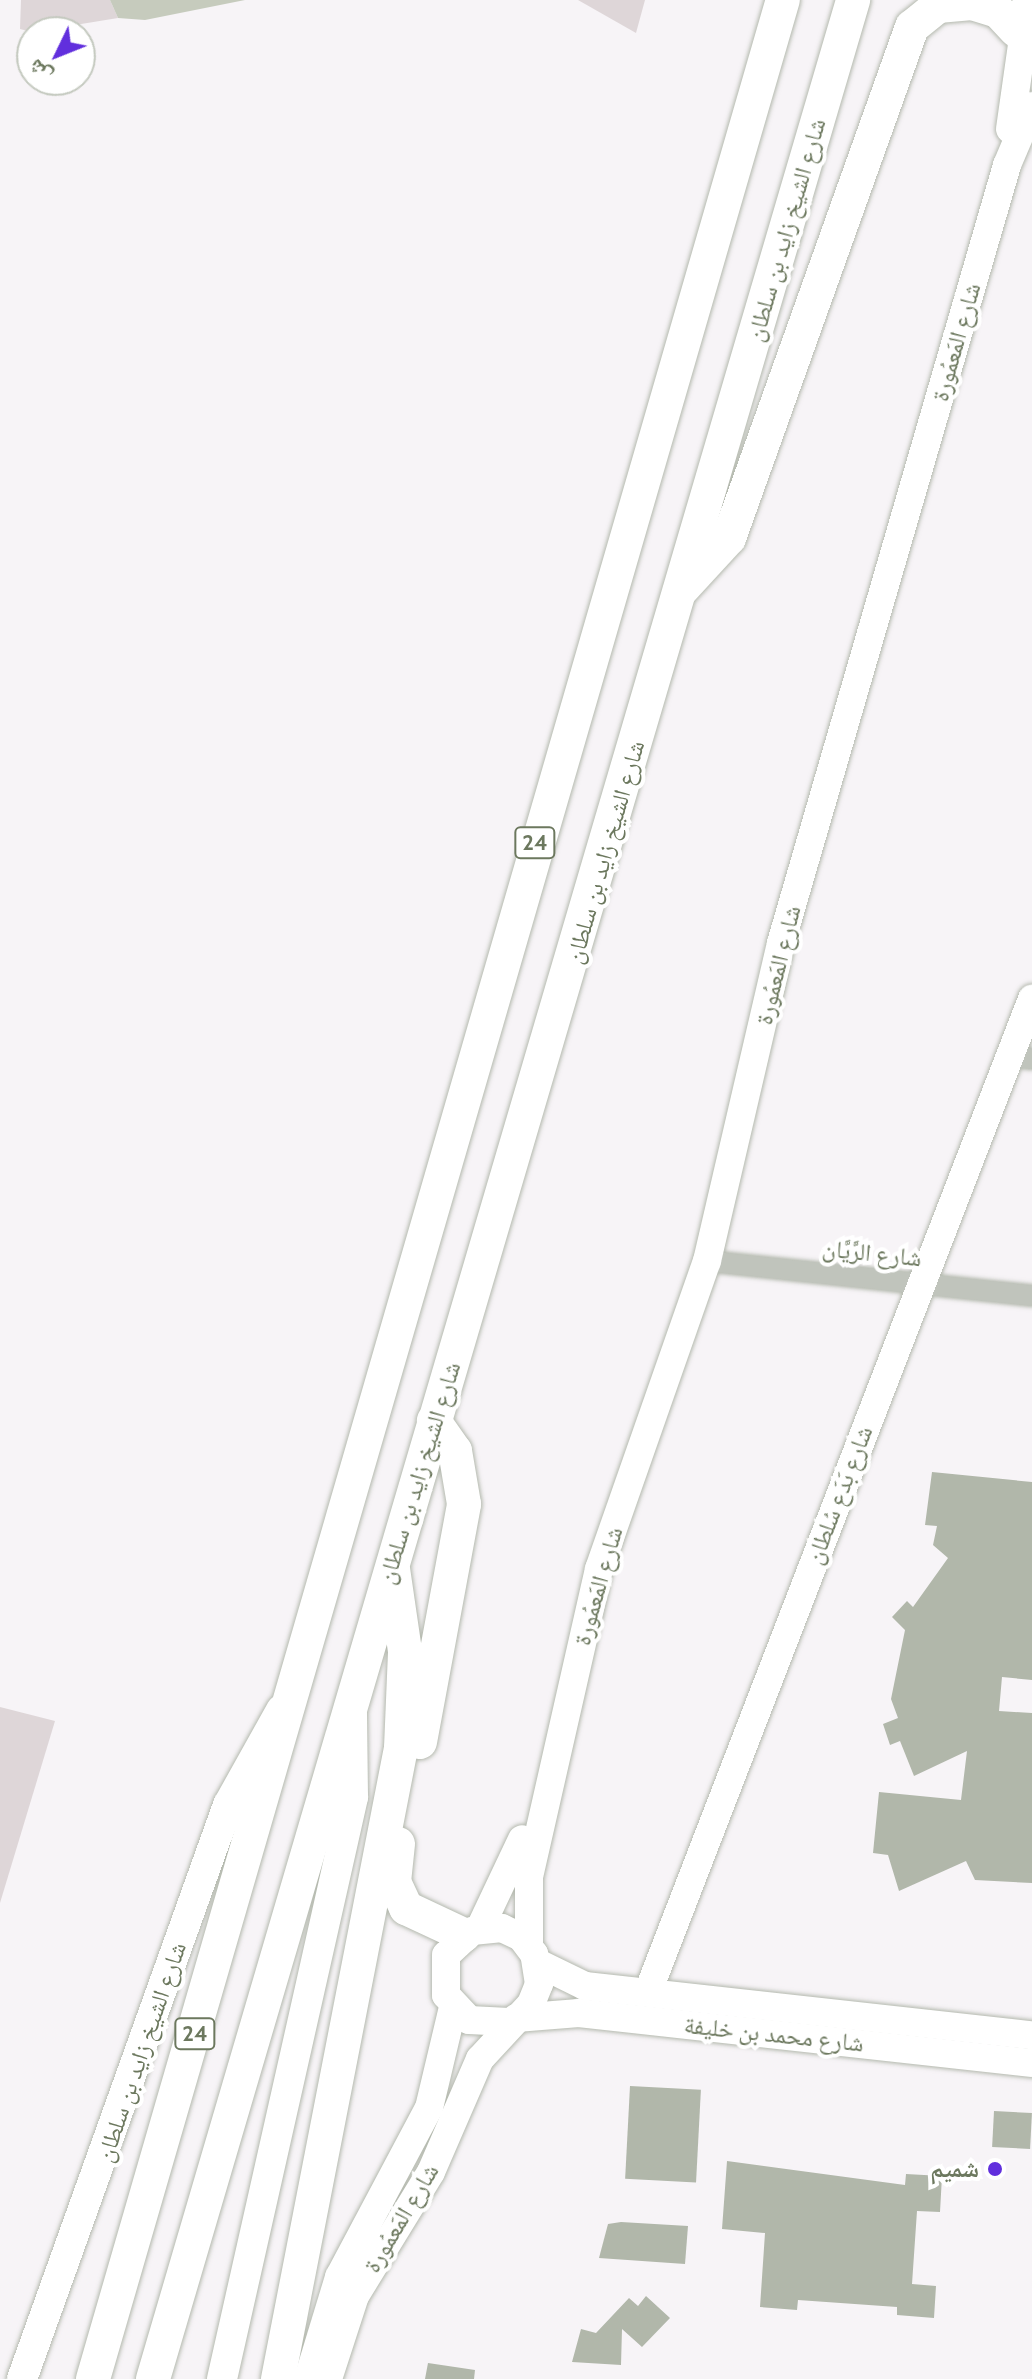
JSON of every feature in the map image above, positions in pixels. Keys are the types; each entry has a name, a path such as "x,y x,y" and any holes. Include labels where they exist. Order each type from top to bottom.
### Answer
{"highway":[{"name":"شارع الشيخ زايد بن سلطان","path":"93,2379 297,1689 783,0"},
{"name":"شارع الشيخ زايد بن سلطان","path":"153,2379 350,1702 683,588 853,0"},
{"path":"683,588 729,538 912,27 938,6 972,3 998,11 1025,32"},
{"path":"434,1421 455,1451 464,1504 394,1882 412,1914 472,1931"},
{"path":"278,2379 401,1748 405,1651 392,1563"}],"main road":[{"name":"شارع الشيخ زايد بن سلطان","path":"22,2379 228,1805 297,1689"},
{"name":"شارع الشيخ زايد بن سلطان","path":"222,2379 353,1797 350,1702"}],"street":[{"name":"شارع المَعمُورة","path":"1007,165 1025,32"},
{"name":"شارع المَعمُورة","path":"533,1954 527,1892 551,1764 599,1569 707,1261 781,943 1007,165 1032,106"},
{"name":"شارع بَدَع سُلطان","path":"648,1992 921,1284 1021,1058 1032,999"},
{"name":"شارع الرَّيَّان","path":"707,1261 1032,1296"},
{"name":"شارع المَعمُورة","path":"472,1931 507,1880 551,1764"},
{"path":"472,1931 512,1932 533,1954 535,1994 513,2020 469,2020 453,2007 442,1968 472,1931"},
{"name":"شارع محمد بن خليفة","path":"533,1954 566,1983 1032,2035"},
{"name":"شارع المَعمُورة","path":"308,2379 339,2277 428,2110 453,2007"},
{"name":"شارع محمد بن خليفة","path":"513,2020 579,2013 1032,2063"},
{"name":"شارع المَعمُورة","path":"328,2379 355,2296 431,2172 480,2059 513,2020"}],"shaded area":[{"path":"21,0 110,0 118,18 96,22 96,16 20,16"},
{"path":"110,0 245,0 145,20 118,18"},
{"path":"578,0 645,0 636,33"},
{"path":"0,1707 55,1721 0,1903"}],"building":[{"path":"932,1472 1032,1482 1032,1680 1002,1677 999,1711 1032,1713 1032,1883 975,1880 966,1861 899,1891 888,1855 873,1853 879,1792 961,1800 967,1751 914,1776 900,1741 890,1745 883,1724 898,1718 891,1699 905,1630 892,1617 907,1601 913,1607 948,1558 933,1545 937,1526 925,1525"},
{"path":"630,2086 701,2090 696,2183 625,2179"},
{"path":"994,2111 1032,2113 1030,2149 992,2147"},
{"path":"727,2161 905,2185 906,2174 942,2176 940,2212 917,2211 912,2284 936,2286 934,2318 897,2315 897,2307 798,2300 797,2310 760,2307 765,2233 722,2229"},
{"path":"608,2224 688,2226 685,2264 599,2258"},
{"path":"646,2296 670,2318 642,2347 622,2329 621,2365 572,2362 581,2329 596,2333 629,2298 638,2306"},
{"path":"428,2363 475,2370 474,2379 425,2379"}],"place":[{"name":"شميم","path":"995,2169"}]}
